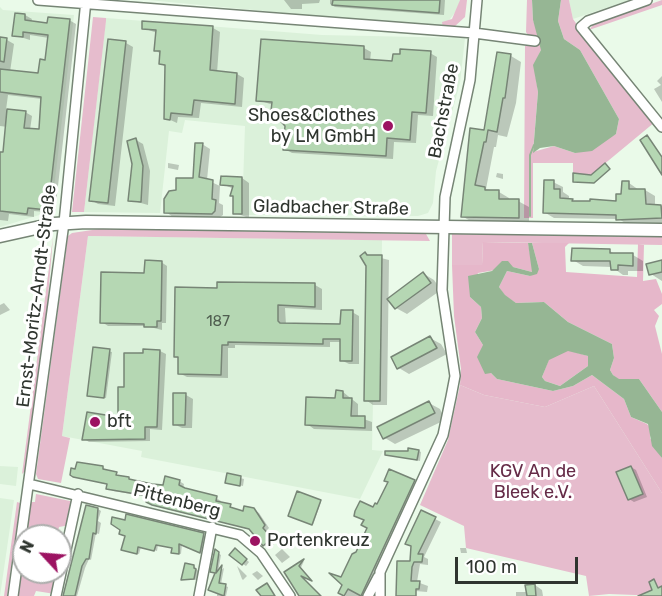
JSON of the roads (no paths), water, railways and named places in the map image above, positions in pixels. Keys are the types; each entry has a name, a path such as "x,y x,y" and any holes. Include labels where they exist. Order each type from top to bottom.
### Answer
{"main road":[{"name":"Gladbacher Straße","path":"0,236 64,223 662,230"}],"street":[{"path":"38,0 474,33 535,41"},
{"name":"Bachstraße","path":"380,572 443,435 451,397 454,376 442,291 445,197 470,80 477,0"},
{"path":"647,0 588,21 581,27 662,127"},
{"name":"Ernst-Moritz-Arndt-Straße","path":"13,596 64,223 86,2"},
{"name":"Pittenberg","path":"29,484 240,535 250,541 261,553 290,596"},
{"path":"56,596 78,494"},
{"path":"199,596 212,527"},
{"path":"368,596 380,572"},
{"path":"380,572 380,596"}],"waterway":[{"path":"530,216 530,155 534,145"}],"place":[{"name":"Shoes&Clothes by LM GmbH","path":"388,126"},
{"name":"bft","path":"95,422"},
{"name":"Portenkreuz","path":"255,541"}],"park label":[{"name":"KGV An de Bleek e.V.","path":"533,482"}]}
